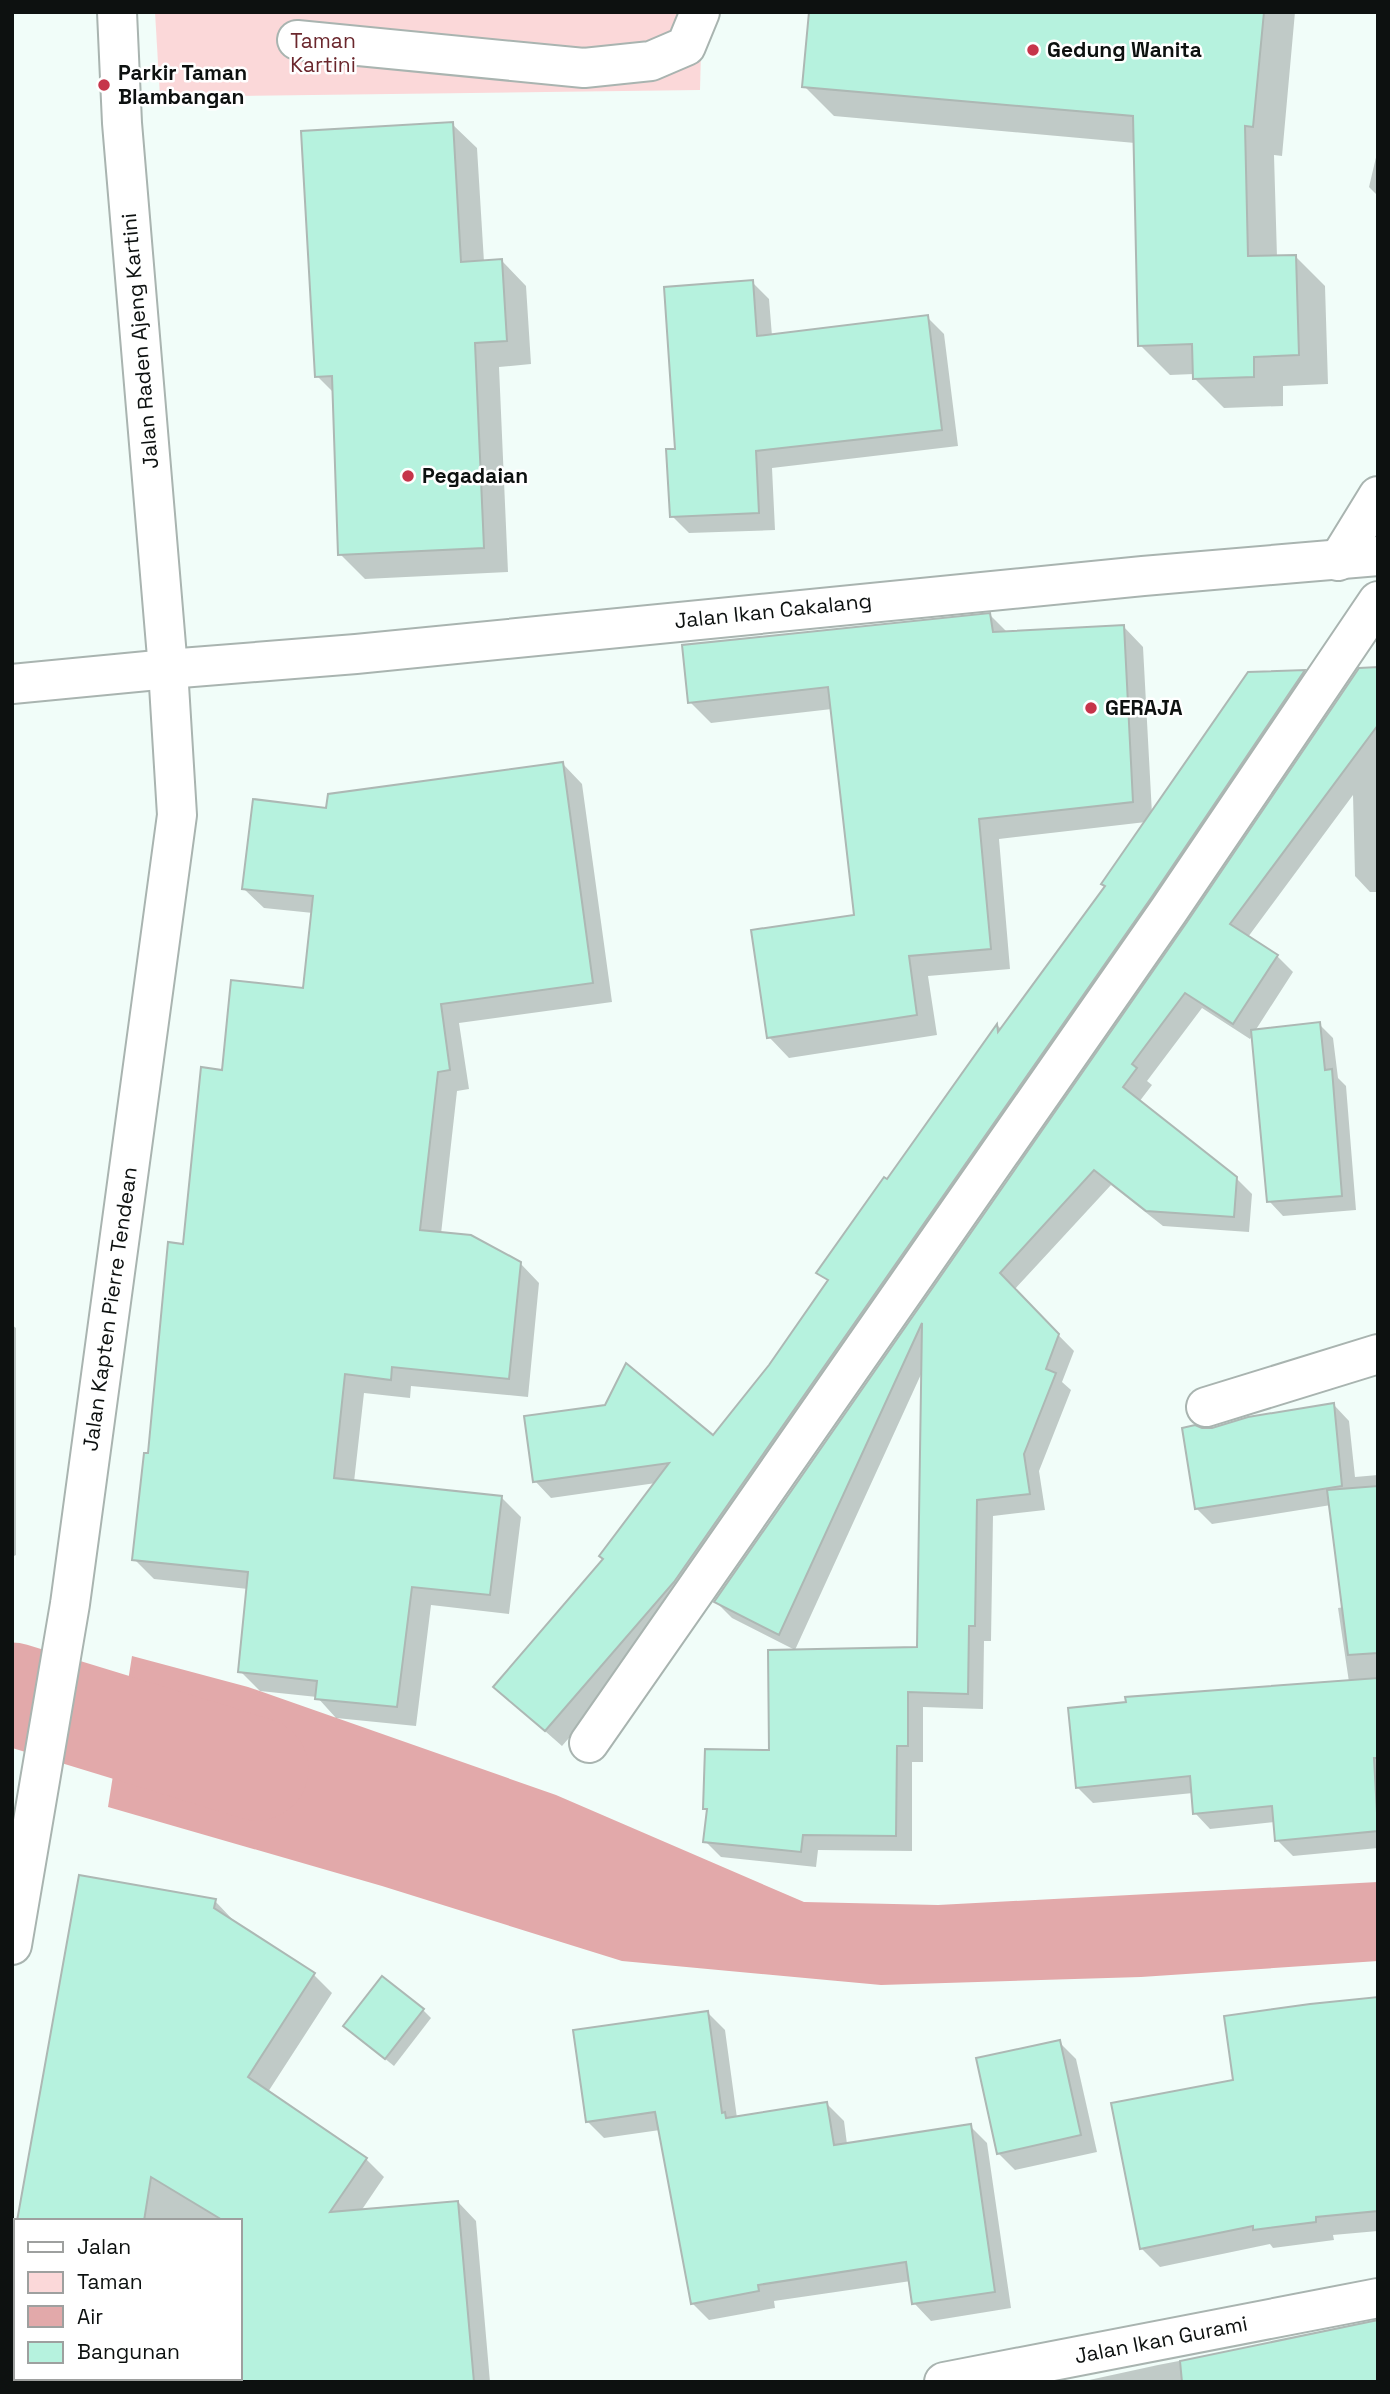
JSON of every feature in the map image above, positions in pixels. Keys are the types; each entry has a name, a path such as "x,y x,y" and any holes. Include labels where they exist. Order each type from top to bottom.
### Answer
{"street":[{"name":"Jalan Raden Ajeng Kartini","path":"117,12 123,137 168,669"},
{"path":"297,40 584,68 651,61 686,46 700,12"},
{"path":"1338,561 1378,496"},
{"name":"Jalan Ikan Cakalang","path":"12,684 356,654 1143,576 1378,556"},
{"path":"589,1743 1161,922 1378,601"},
{"name":"Jalan Kapten Pierre Tendean","path":"13,1943 70,1604 177,816 168,669"},
{"path":"1206,1407 1378,1354"},
{"name":"Jalan Ikan Gurami","path":"944,2382 1378,2298"}],"green space":[{"name":"Taman Kartini","path":"155,12 702,12 700,90 160,97"}],"water":[{"path":"132,1656 248,1687 556,1795 804,1902 938,1905 1378,1882 1378,1961 1141,1977 881,1985 622,1961 382,1886 108,1807"}],"building":[{"path":"809,12 1264,12 1253,127 1245,126 1248,256 1296,255 1299,355 1254,357 1254,377 1193,379 1192,344 1138,346 1133,116 802,87"},
{"path":"453,122 461,262 502,259 507,341 475,343 484,548 338,555 332,376 315,377 301,131"},
{"path":"753,280 757,336 928,315 942,430 756,451 759,513 670,517 666,449 675,449 664,287"},
{"path":"990,613 993,632 1124,625 1133,802 979,819 991,949 909,956 917,1015 767,1038 751,930 854,915 828,687 688,703 682,645"},
{"path":"1378,667 1378,725 1230,924 1278,955 1233,1024 1185,993 1132,1064 1137,1068 1123,1087 1237,1177 1234,1217 1146,1211 1094,1170 1000,1273 1059,1334 1046,1369 1056,1373 1024,1454 1030,1494 977,1500 975,1626 969,1626 968,1694 908,1692 908,1746 897,1746 896,1836 803,1835 801,1852 703,1842 707,1809 703,1809 705,1749 769,1750 768,1650 917,1647 922,1323 779,1635 714,1602 1187,922 1359,668"},
{"path":"1305,670 1151,898 674,1582 545,1731 493,1687 603,1559 599,1556 669,1463 533,1482 524,1416 605,1405 626,1363 713,1435 769,1365 828,1280 816,1273 884,1177 887,1179 997,1024 998,1032 1105,886 1101,884 1248,672"},
{"path":"563,762 593,983 441,1004 450,1070 438,1072 420,1230 471,1235 521,1262 509,1379 392,1367 391,1380 345,1374 334,1478 502,1496 490,1595 412,1587 397,1707 315,1699 317,1681 238,1672 248,1572 132,1560 144,1453 148,1453 168,1242 183,1244 201,1067 222,1070 231,980 303,988 313,896 242,889 253,799 326,808 328,794"},
{"path":"1320,1022 1325,1070 1332,1069 1342,1196 1267,1202 1251,1030"},
{"path":"1334,1403 1342,1486 1195,1509 1182,1428 1195,1425 1212,1428 1248,1417"},
{"path":"1378,1486 1378,1653 1348,1655 1327,1490"},
{"path":"1378,1678 1378,1758 1374,1758 1378,1831 1275,1841 1272,1806 1193,1814 1190,1776 1076,1788 1068,1708 1126,1702 1125,1697"},
{"path":"79,1875 216,1899 214,1908 315,1973 248,2077 367,2158 330,2212 458,2201 474,2382 240,2382 242,2219 221,2219 151,2177 144,2219 17,2219"},
{"path":"382,1976 424,2009 385,2059 343,2026"},
{"path":"1378,1997 1378,2211 1316,2217 1316,2222 1253,2230 1253,2226 1140,2249 1111,2103 1233,2080 1224,2016"},
{"path":"708,2011 722,2113 725,2112 726,2118 827,2102 834,2145 971,2124 995,2292 912,2304 906,2262 758,2285 759,2291 691,2304 655,2112 586,2122 573,2030"},
{"path":"1060,2040 1081,2135 997,2154 976,2058"},
{"path":"1378,2320 1378,2382 1182,2382 1180,2361"}],"waterway":[{"path":"12,1694 257,1769"}],"place":[{"name":"Gedung Wanita","path":"1033,50"},
{"name":"Parkir Taman Blambangan","path":"104,85"},
{"name":"Pegadaian","path":"408,476"},
{"name":"GERAJA","path":"1091,708"}]}
